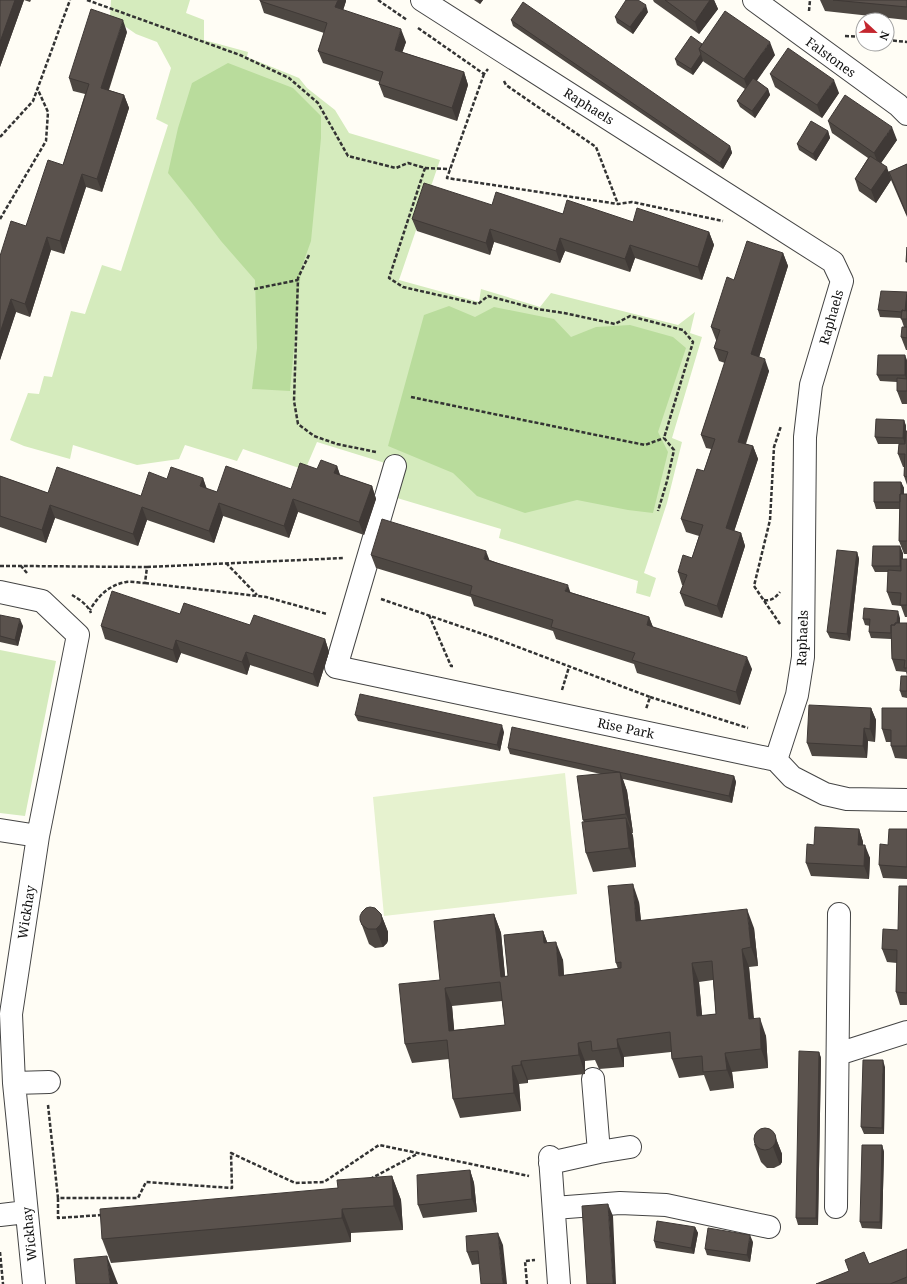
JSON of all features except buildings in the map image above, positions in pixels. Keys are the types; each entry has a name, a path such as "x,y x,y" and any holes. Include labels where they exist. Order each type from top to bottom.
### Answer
{"street":[{"name":"Raphaels","path":"422,0 833,262 842,281 811,385 805,437 803,657 797,695 776,760"},
{"name":"Falstones","path":"754,0 898,105 907,114"},
{"path":"349,620 395,466"},
{"name":"Wickhay","path":"0,592 42,601 78,635 38,836 6,1012 34,1284"},
{"name":"Rise Park","path":"349,620 336,667 776,760"},
{"path":"776,760 792,777 825,794 847,799 907,800"},
{"path":"0,830 38,836"},
{"path":"836,1207 839,914"},
{"path":"838,1054 907,1032"},
{"path":"592,1079 599,1152"},
{"path":"14,1083 47,1082"},
{"path":"559,1284 554,1208 545,1165 599,1152 630,1147"},
{"path":"554,1208 620,1203 666,1205 769,1227"},
{"path":"0,1215 26,1212"}],"path":[{"path":"0,137 33,101 70,0"},
{"path":"87,0 240,56 289,78 318,102 348,156 396,168 408,163 425,168 450,169"},
{"path":"844,35 855,37"},
{"path":"895,41 907,42"},
{"path":"484,74 447,178 618,204 632,202 723,221"},
{"path":"506,85 596,147 618,204"},
{"path":"0,219 46,141 48,112 38,89"},
{"path":"425,168 389,278 403,288 478,304 488,296 537,309 615,324 630,316 683,330 693,342 664,438"},
{"path":"0,214 4,213"},
{"path":"309,255 298,280 294,401 298,424 314,436 337,444 377,452 392,459 395,466"},
{"path":"254,289 298,280"},
{"path":"411,397 645,445 664,438"},
{"path":"781,424 774,447 770,520 754,586 783,630"},
{"path":"658,511 674,450 664,438"},
{"path":"147,567 368,557"},
{"path":"226,563 257,595"},
{"path":"0,566 21,566"},
{"path":"145,583 257,595 349,620"},
{"path":"764,600 770,601 784,586"},
{"path":"358,591 429,615 650,697 752,730"},
{"path":"429,615 451,666 459,667"},
{"path":"561,692 568,667"},
{"path":"640,731 650,697"},
{"path":"47,1082 58,1198 58,1218 105,1215"},
{"path":"58,1198 138,1198 146,1182 232,1188 231,1153 296,1182 324,1182 379,1145 420,1153 545,1165"},
{"path":"367,1180 420,1153"},
{"path":"0,1252 3,1284"}],"green space":[{"path":"111,0 190,0 186,13 204,20 204,40 248,52 247,57 299,78 307,88 335,110 349,133 440,160 399,280 479,302 481,289 540,307 551,293 678,325 695,312 690,333 702,337 672,438 682,442 667,503 644,573 656,578 650,597 636,593 638,581 499,538 501,529 377,492 385,463 317,442 305,470 243,449 237,461 185,445 179,459 137,465 73,445 70,459 24,446 10,440 28,393 39,394 44,376 52,377 71,311 85,314 102,265 121,271 168,125 156,119 171,68 157,42 136,34 110,16"},
{"path":"228,63 293,88 321,116 321,138 311,241 301,269 290,391 252,389 257,348 255,280 221,241 168,173 178,128 192,83"},
{"path":"449,306 475,317 494,307 554,319 571,337 596,327 630,325 673,337 686,348 658,432 668,452 653,513 628,510 577,500 525,513 477,496 453,473 388,446 424,315"},
{"path":"0,650 56,661 25,816 0,813"},
{"path":"565,773 577,894 384,916 373,797"}]}
